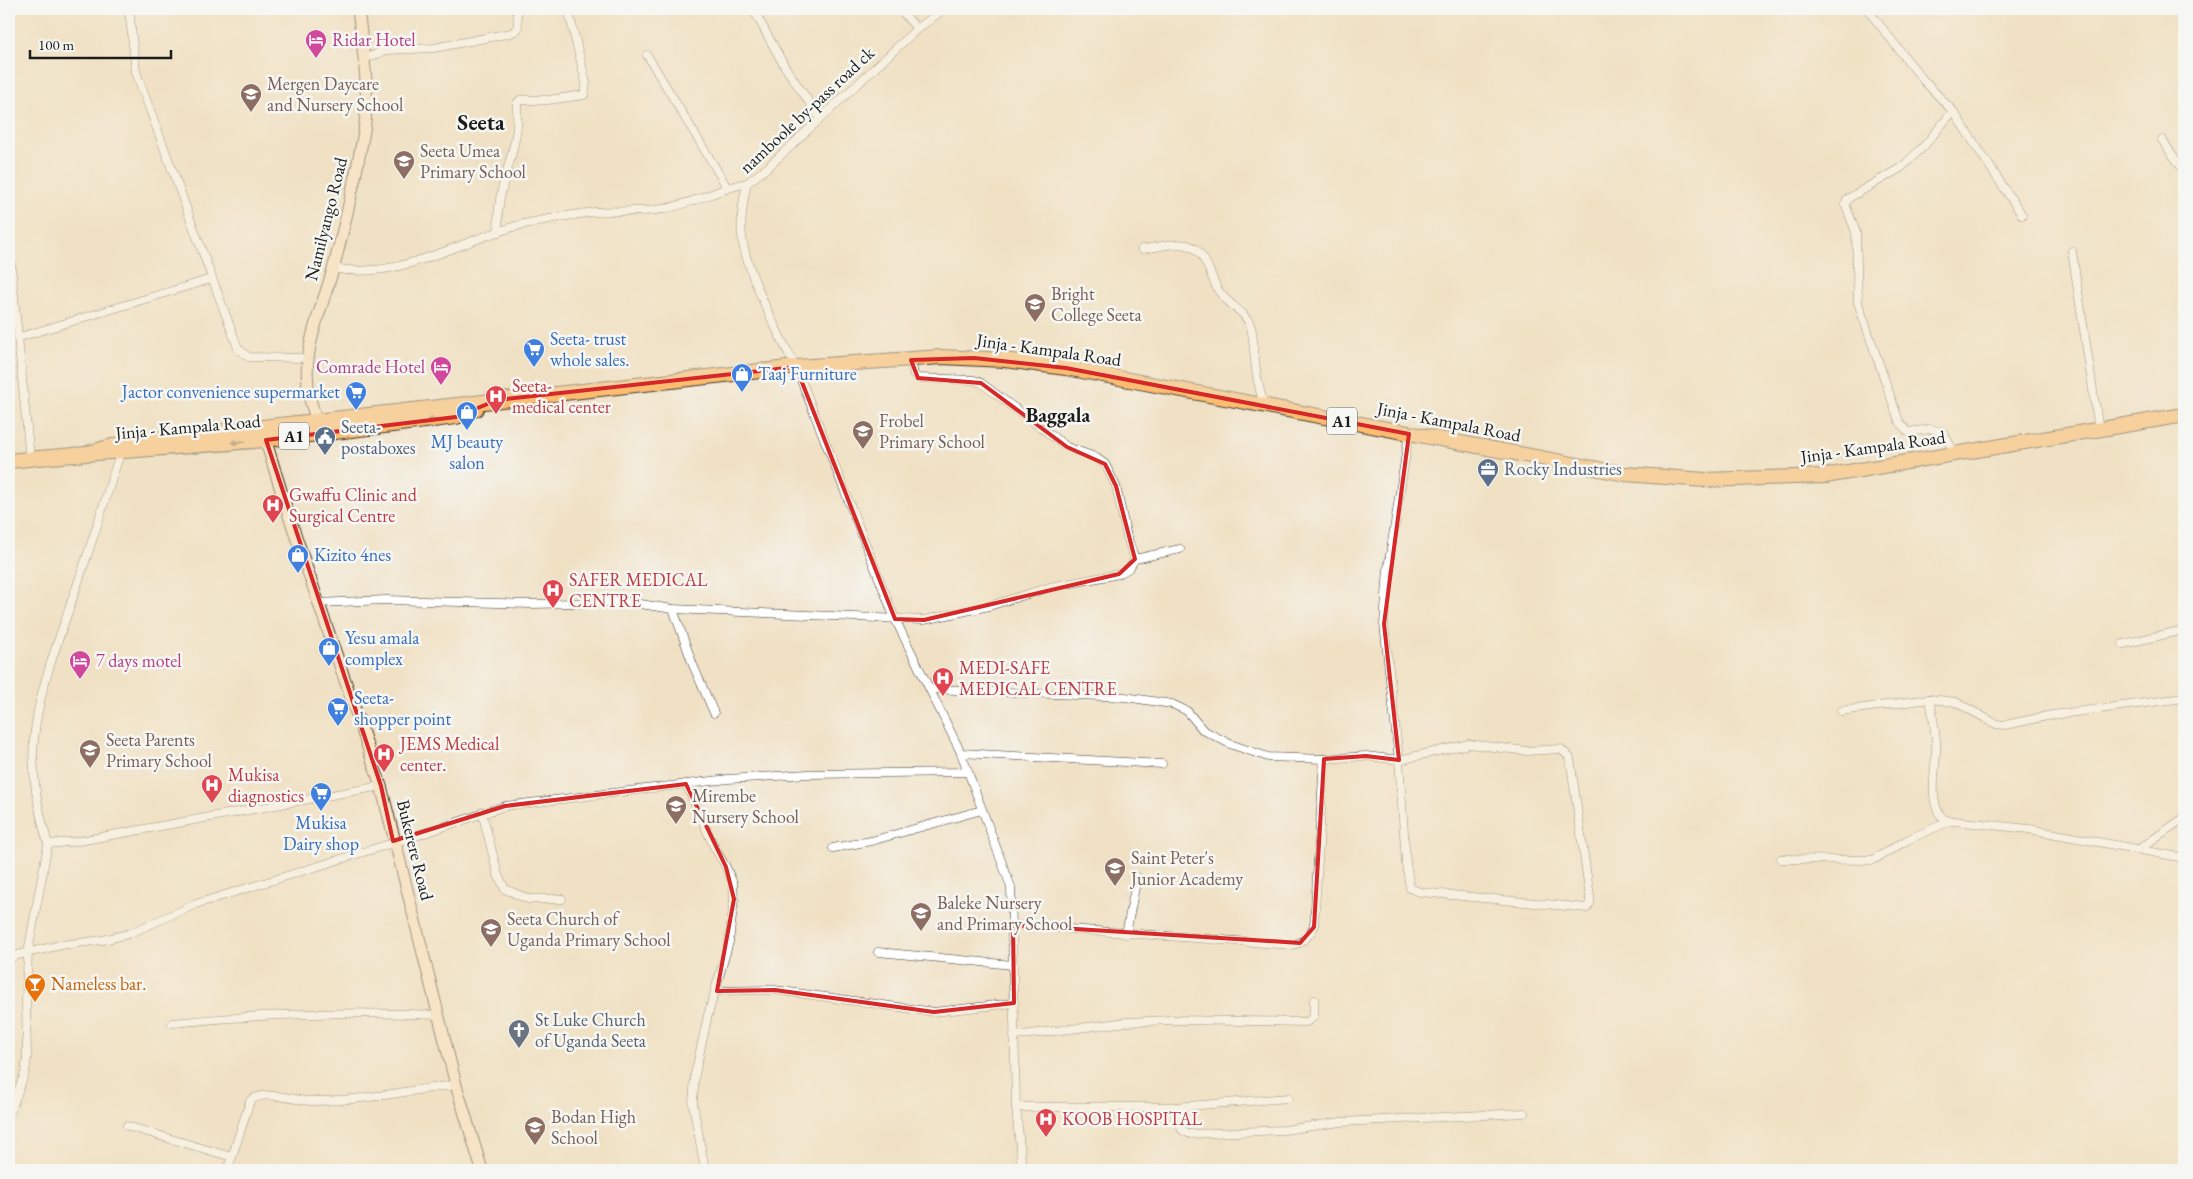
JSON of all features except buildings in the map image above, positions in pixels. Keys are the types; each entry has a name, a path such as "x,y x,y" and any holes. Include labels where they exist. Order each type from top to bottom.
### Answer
{"highway":[{"name":"Jinja - Kampala Road","path":"88,452 120,453 320,427 497,400 796,368 911,360 974,358 1066,368 1625,474 1705,480 1825,476 2184,415"},
{"name":"Jinja - Kampala Road","path":"9,461 88,452 130,442 264,434"}],"main road":[{"name":"Namilyango Road","path":"320,427 306,382 307,358 333,268 364,136 367,111 364,59 358,9"},
{"name":"Bukerere Road","path":"264,434 318,603 381,786 393,841 456,1085 482,1170"}],"street":[{"path":"129,9 136,72 233,336 242,353 248,357 307,358"},
{"path":"364,59 387,50 434,48 511,33 518,29 517,9"},
{"path":"499,232 497,218 499,201 516,133 518,101 548,100 584,95 586,93 586,84 568,9"},
{"path":"753,9 785,67 820,118"},
{"path":"900,9 917,29"},
{"name":"namboole by-pass road ck","path":"944,9 917,29 767,168 747,183 742,207 742,238 750,265 781,339 796,368 895,619 961,753 1011,887 1016,1107 1022,1170"},
{"path":"1867,9 1924,81 1953,111 2022,215"},
{"path":"647,55 727,187"},
{"path":"1953,111 1925,145 1902,167 1849,198 1845,204 1856,232 1858,303 1899,421 1908,432 1931,429 1943,432 1955,454"},
{"path":"2162,140 2184,171"},
{"path":"333,268 364,272 389,268 434,256 499,232 543,220 596,212 661,210 676,207 727,187 747,183"},
{"path":"1142,249 1176,244 1188,245 1195,249 1204,259 1219,292 1249,323 1264,406"},
{"path":"9,245 20,337 30,459"},
{"path":"2072,252 2099,430"},
{"path":"20,337 212,279"},
{"path":"911,360 914,374 918,378 974,380 981,383 1067,448 1095,457 1105,464 1116,486 1127,537 1135,559"},
{"path":"931,689 1125,697 1172,704 1187,711 1203,730 1230,744 1268,757 1324,759 1366,756 1399,760 1469,744 1528,751 1555,748 1567,753 1590,896 1590,903 1587,908 1420,892 1410,888 1406,863 1399,760 1384,624 1388,568 1409,434"},
{"path":"9,1115 25,1074 27,1058 26,1000 28,952 48,844 39,813 34,778 34,739 41,700 54,653 120,453"},
{"path":"318,603 386,600 532,604 627,602 674,609 924,620 988,606 1050,587 1120,574 1129,568 1135,559 1180,548"},
{"path":"674,609 693,665 714,713"},
{"path":"2123,644 2184,630"},
{"path":"1841,710 1930,699 1956,702 1996,724 2005,725 2052,715 2184,698"},
{"path":"1930,699 1937,743 1934,787 1936,808 1940,816 1950,821 2029,829 2184,858"},
{"path":"961,753 1162,764"},
{"path":"1012,925 1226,942 1300,944 1314,927 1324,759"},
{"path":"9,957 128,934 196,904 393,841 425,833 482,812 505,806 686,784 808,774 968,772"},
{"path":"686,784 732,883 734,899 729,942 702,1043 693,1104 705,1170"},
{"path":"48,844 80,841 381,786"},
{"path":"833,848 871,841 982,810"},
{"path":"482,812 498,876 505,889 528,899 562,899"},
{"path":"2139,849 2184,818"},
{"path":"1781,859 1873,860 1907,840 1950,821"},
{"path":"1126,934 1137,877"},
{"path":"878,952 1013,965"},
{"path":"717,991 775,990 934,1012 1014,1003"},
{"path":"1014,1036 1127,1022 1171,1020 1307,1022 1314,1016 1314,1000"},
{"path":"172,1023 240,1016 404,1013 438,1015"},
{"path":"228,1170 250,1101 261,1095 309,1101 341,1101 456,1085"},
{"path":"1016,1107 1176,1107 1288,1098"},
{"path":"1176,1107 1182,1130 1190,1134 1284,1130 1341,1122 1524,1113"},
{"path":"126,1126 232,1157"}],"highlighted area":[{"path":"974,358 1066,368 1409,434 1384,624 1399,760 1366,756 1324,759 1314,927 1300,943 1013,925 1014,1003 934,1012 775,990 717,991 734,899 726,867 686,784 505,806 393,841 381,786 266,440 456,417 497,400 796,367 895,619 924,620 1119,574 1135,559 1116,486 1105,464 1067,447 981,383 918,378 911,360"}],"place":[{"name":"Ridar Hotel","path":"316,59"},
{"name":"Mergen Daycare and Nursery School","path":"251,113"},
{"name":"Seeta Umea Primary School","path":"404,180"},
{"name":"Bright College Seeta","path":"1035,323"},
{"name":"Seeta- trust whole sales.","path":"534,368"},
{"name":"Comrade Hotel","path":"441,386"},
{"name":"Taaj Furniture","path":"742,393"},
{"name":"Jactor convenience supermarket","path":"356,411"},
{"name":"Seeta- medical center","path":"496,415"},
{"name":"MJ beauty salon","path":"467,431"},
{"name":"Frobel Primary School","path":"863,450"},
{"name":"Seeta- postaboxes","path":"325,456"},
{"name":"Rocky Industries","path":"1488,488"},
{"name":"Gwaffu Clinic and Surgical Centre","path":"273,524"},
{"name":"Kizito 4nes","path":"298,574"},
{"name":"SAFER MEDICAL CENTRE","path":"553,609"},
{"name":"Yesu amala complex","path":"329,667"},
{"name":"7 days motel","path":"80,680"},
{"name":"MEDI-SAFE MEDICAL CENTRE","path":"943,697"},
{"name":"Seeta- shopper point","path":"338,727"},
{"name":"Seeta Parents Primary School","path":"90,769"},
{"name":"JEMS Medical center.","path":"384,773"},
{"name":"Mukisa diagnostics","path":"212,804"},
{"name":"Mukisa Dairy shop","path":"321,812"},
{"name":"Mirembe Nursery School","path":"676,825"},
{"name":"Saint Peter's Junior Academy","path":"1115,887"},
{"name":"Baleke Nursery and Primary School","path":"921,932"},
{"name":"Seeta Church of Uganda Primary School","path":"491,948"},
{"name":"Nameless bar.","path":"35,1003"},
{"name":"St Luke Church of Uganda Seeta","path":"519,1049"},
{"name":"KOOB HOSPITAL","path":"1046,1138"},
{"name":"Bodan High School","path":"535,1146"}],"district":[{"name":"Seeta","path":"481,122"},
{"name":"Baggala","path":"1058,415"}]}
